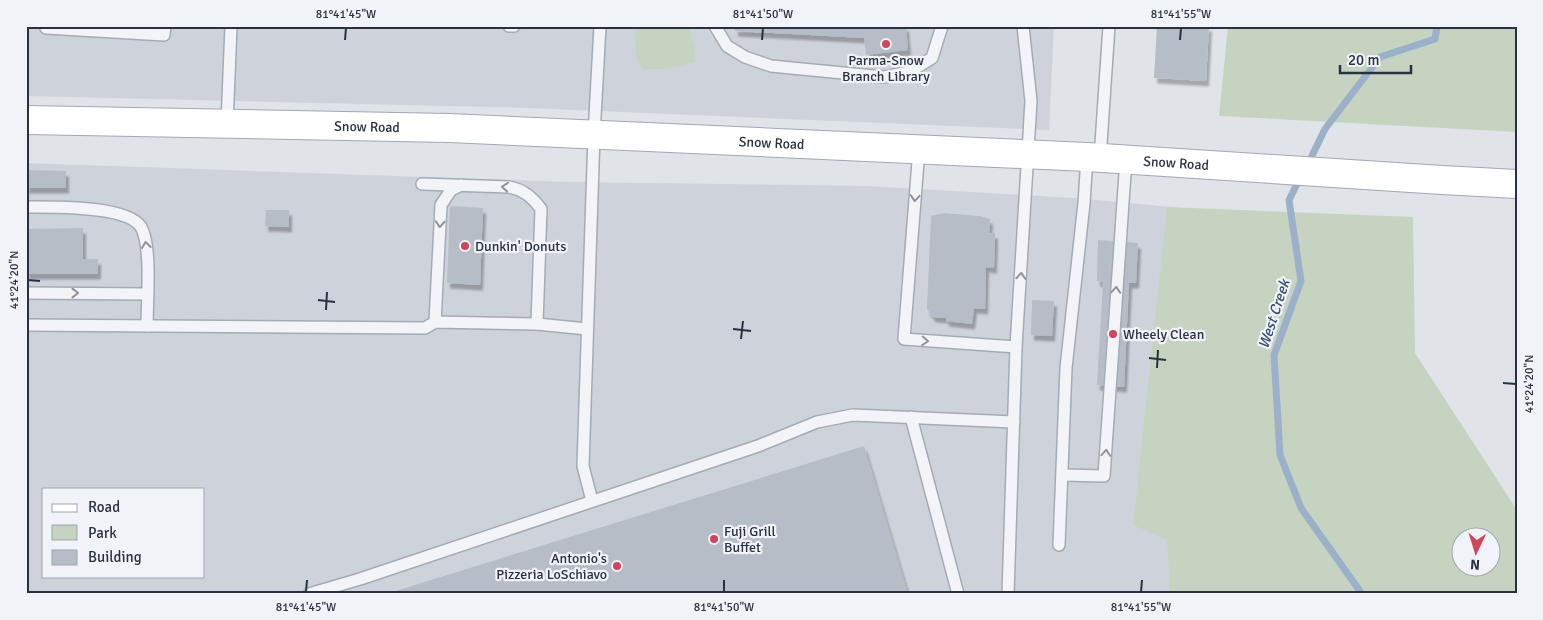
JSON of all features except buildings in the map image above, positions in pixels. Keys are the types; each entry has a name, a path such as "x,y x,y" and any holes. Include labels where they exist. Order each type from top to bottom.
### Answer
{"main road":[{"name":"Snow Road","path":"26,120 448,128 1029,154 1517,184"}],"lane":[{"path":"46,27 146,30 164,35 165,26"},
{"path":"227,124 231,26"},
{"path":"509,26 514,26"},
{"path":"592,501 583,466 594,135 600,26"},
{"path":"714,26 727,46 745,57 771,66 884,77 909,72 932,58 942,26"},
{"path":"1008,594 1016,347 1031,101 1023,26"},
{"path":"1062,475 1104,476 1104,158 1108,26"},
{"path":"919,149 904,339 1016,347"},
{"path":"1059,545 1066,368 1084,203 1104,158"},
{"path":"422,184 520,189 530,196 541,209 537,324"},
{"path":"435,322 441,205 450,190 461,185"},
{"path":"26,207 68,206 98,210 125,216 140,225 146,239 147,326"},
{"path":"26,293 147,294"},
{"path":"26,325 425,328 435,322 537,324 587,329"},
{"path":"309,594 758,446 817,422 854,415 1014,422"},
{"path":"911,417 958,594"}],"shaded area":[{"path":"26,26 1054,26 1049,130 528,108 26,96"},
{"path":"26,163 570,182 867,186 1075,198 1193,209 1208,594 26,594"}],"green space":[{"path":"635,26 690,26 696,57 695,62 667,69 642,69 636,58"},
{"path":"1228,26 1517,26 1517,132 1219,116"},
{"path":"1167,207 1413,217 1415,353 1517,510 1517,594 1170,594 1167,540 1133,525"}],"waterway":[{"name":"West Creek","path":"1307,166 1325,129 1380,57 1435,39 1437,26"},
{"name":"West Creek","path":"1300,178 1289,200 1301,281 1274,355 1280,455 1301,508 1362,594"}],"place":[{"name":"Parma-Snow Branch Library","path":"886,44"},
{"name":"Dunkin' Donuts","path":"465,246"},
{"name":"Wheely Clean","path":"1113,334"},
{"name":"Fuji Grill Buffet","path":"714,539"},
{"name":"Antonio's Pizzeria LoSchiavo","path":"617,566"}]}
